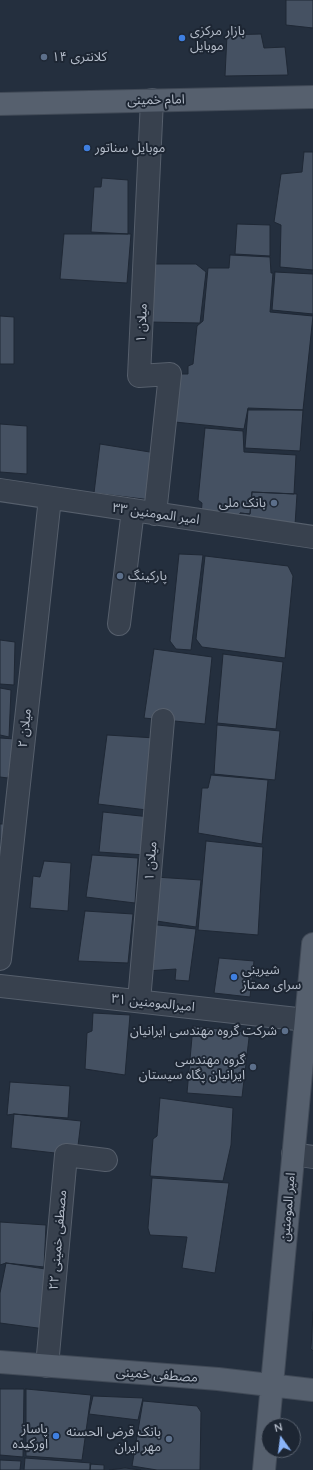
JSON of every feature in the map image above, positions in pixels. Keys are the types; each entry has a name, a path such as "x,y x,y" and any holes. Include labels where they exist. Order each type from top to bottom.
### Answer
{"main road":[{"name":"امام خمینی","path":"0,104 313,97"},
{"name":"امیر المومنین","path":"264,1470 271,1386 303,1155 306,1020 313,944"},
{"name":"مصطفی خمینی","path":"0,1362 218,1379 313,1390"}],"street":[{"name":"میلان ۱","path":"152,100 139,376 170,374 155,514"},
{"name":"امیر المومنین ۳۳","path":"0,490 313,537"},
{"name":"میلان ۲","path":"0,958 50,498"},
{"path":"119,624 133,510"},
{"name":"میلان ۱","path":"139,1001 163,720"},
{"name":"امیرالمومنین ۳۱","path":"0,986 306,1020"},
{"name":"مصطفی خمینی ۲۲","path":"47,1366 66,1155 106,1160"}],"building":[{"path":"286,0 313,0 313,28 286,25"},
{"path":"261,34 264,48 285,47 288,75 225,76 227,35"},
{"path":"304,152 313,152 313,270 280,267 281,225 274,222 281,174 302,172"},
{"path":"102,178 128,180 128,234 91,232 94,187 101,187"},
{"path":"237,224 270,225 270,256 235,254"},
{"path":"64,234 131,234 127,283 60,279"},
{"path":"230,255 270,257 271,273 273,273 270,312 313,316 303,410 248,408 244,429 165,421 170,374 188,374 188,366 193,364 197,326 203,321 208,268 229,268"},
{"path":"152,264 196,264 206,272 200,323 149,322"},
{"path":"275,272 313,274 313,314 272,310"},
{"path":"0,316 14,317 14,364 0,364"},
{"path":"248,410 303,410 300,451 245,448"},
{"path":"0,424 27,426 27,474 0,472"},
{"path":"205,428 243,431 244,452 296,455 294,494 252,492 250,514 240,513 239,523 201,517 202,503 198,500"},
{"path":"100,444 156,453 151,500 94,493"},
{"name":"بانک ملی","path":"252,492 297,494 295,525 239,523 240,513 250,514"},
{"path":"179,554 203,555 191,650 176,649 170,641"},
{"path":"205,556 288,566 293,576 285,658 202,647 196,639"},
{"path":"0,640 15,642 14,685 0,684"},
{"path":"154,649 212,657 205,724 144,718"},
{"path":"223,654 283,662 276,729 217,723"},
{"path":"0,688 11,690 9,737 0,735"},
{"path":"217,725 280,731 275,780 214,774"},
{"path":"107,735 155,738 147,810 98,804"},
{"path":"0,738 15,739 8,778 0,777"},
{"path":"211,775 268,780 262,844 198,833 202,788 208,788"},
{"path":"103,812 150,817 146,855 99,852"},
{"path":"0,824 8,824 0,904"},
{"path":"206,841 263,847 258,935 198,930"},
{"path":"92,855 138,858 135,903 86,897"},
{"path":"44,861 71,863 68,911 30,908 33,876 40,877"},
{"path":"155,877 201,880 196,927 150,920"},
{"path":"85,911 133,914 128,963 78,961"},
{"path":"148,924 196,929 189,981 175,980 176,969 146,971"},
{"name":"شیرینی سرای ممتاز","path":"219,958 254,961 250,997 214,993"},
{"path":"93,1013 130,1015 125,1075 85,1069 87,1033 92,1031"},
{"path":"193,1026 246,1032 249,1038 242,1097 187,1093"},
{"path":"10,1082 70,1086 68,1118 14,1114 7,1115"},
{"path":"160,1098 233,1108 231,1145 223,1181 150,1176 153,1139 157,1136"},
{"path":"14,1114 81,1121 77,1154 11,1148"},
{"path":"152,1178 229,1183 215,1273 182,1268 187,1237 150,1235 148,1228"},
{"path":"0,1222 46,1225 44,1267 6,1263 0,1265"},
{"path":"6,1263 52,1270 45,1329 0,1323 0,1293"},
{"path":"313,1312 313,1351 311,1349"},
{"path":"0,1389 24,1389 23,1457 0,1455"},
{"name":"پاساز اورکیده","path":"26,1389 91,1395 82,1460 26,1456"},
{"path":"93,1396 143,1398 138,1420 89,1414"},
{"name":"بانک قرض الحسنه مهر ایران","path":"143,1401 197,1406 201,1412 200,1470 157,1470 132,1466"},
{"path":"25,1458 91,1463 90,1470 24,1470"},
{"path":"0,1460 21,1461 20,1470 0,1470"},
{"path":"90,1464 104,1465 104,1470 90,1470"},
{"path":"125,1468 141,1470 109,1470"}],"place":[{"name":"بازار مرکزی موبایل","path":"182,38"},
{"name":"کلانتری ۱۴","path":"44,57"},
{"name":"موبایل سناتور","path":"87,148"},
{"name":"بانک ملی","path":"274,503"},
{"name":"پارکینگ","path":"120,576"},
{"name":"شیرینی سرای ممتاز","path":"234,977"},
{"name":"شرکت گروه مهندسی ایرانیان","path":"285,1031"},
{"name":"گروه مهندسی ایرانیان پگاه سیستان","path":"253,1067"},
{"name":"پاساز اورکیده","path":"56,1436"},
{"name":"بانک قرض الحسنه مهر ایران","path":"169,1439"}]}
